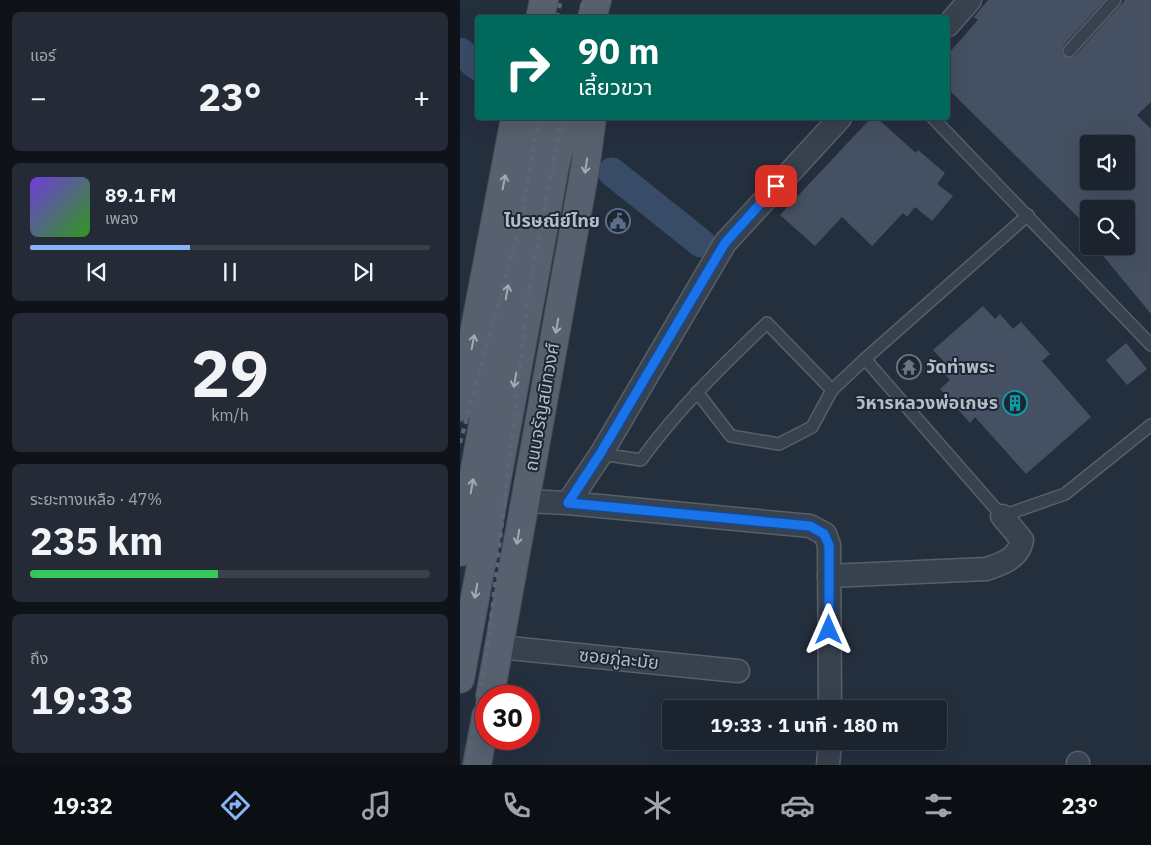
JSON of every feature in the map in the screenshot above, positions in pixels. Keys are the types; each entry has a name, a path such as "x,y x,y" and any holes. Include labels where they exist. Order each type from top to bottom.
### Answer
{"main road":[{"path":"541,15 544,0"},
{"path":"552,15 555,0"},
{"path":"593,15 597,0"},
{"path":"607,15 609,0"},
{"path":"460,407 515,120"},
{"path":"460,552 538,120"},
{"name":"ถนนจรัญสนิทวงศ์","path":"460,679 551,183 567,120"},
{"name":"ถนนจรัญสนิทวงศ์","path":"492,685 592,120"},
{"path":"477,765 480,750"}],"street":[{"path":"950,23 970,0"},
{"path":"568,503 600,454 725,243 838,120"},
{"path":"525,501 568,503 810,526 824,534 829,545 830,700"},
{"path":"829,576 986,569 999,565 1016,554 1021,547 1022,540 1002,516"},
{"name":"ซอยภู่ละมัย","path":"499,647 738,671"},
{"path":"828,765 829,750"}],"lane":[{"path":"1069,51 1114,0"},
{"path":"935,120 1151,345"},
{"path":"697,392 731,436 779,444 812,427 832,390 865,358 1028,215"},
{"path":"600,454 641,460 667,424 768,323 832,390"},
{"path":"865,358 1002,516 1065,494 1151,425"}],"building":[{"path":"988,0 1105,0 1063,46 1062,54 1068,58 1075,56 1125,0 1151,0 1151,102 1137,115 1151,129 1151,314 1102,255 1135,255 1135,200 1080,200 1080,219 950,91 950,52 978,20 974,17"},
{"path":"869,120 879,120 916,153 918,150 945,173 937,184 953,196 932,221 915,207 907,217 903,213 872,246 842,217 815,246 780,215"},
{"name":"วิหารหลวงพ่อเกษร","path":"983,306 995,319 1000,314 1013,329 1021,322 1050,354 1042,361 1091,417 1026,474 975,417 970,423 940,389 950,380 941,370 947,365 933,350"},
{"path":"1126,343 1147,369 1127,385 1106,360"}],"waterway":[{"path":"460,52 475,64"},
{"path":"612,172 701,243"}],"railway":[{"path":"558,15 561,0"},
{"path":"580,15 583,0"},
{"path":"460,443 520,226 539,120"},
{"path":"467,765 489,637 529,289 562,120"}],"place":[{"name":"ไปรษณีย์ไทย","path":"618,221"},
{"name":"วัดท่าพระ","path":"909,367"},
{"name":"วิหารหลวงพ่อเกษร","path":"1015,403"}],"route":[{"path":"776,186 725,243 600,454 568,503 810,526 824,534 829,545 829,630"}]}
